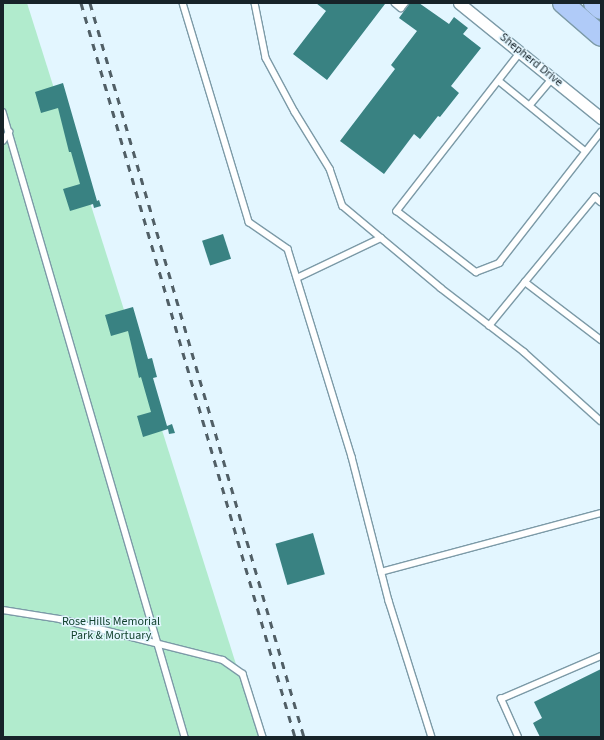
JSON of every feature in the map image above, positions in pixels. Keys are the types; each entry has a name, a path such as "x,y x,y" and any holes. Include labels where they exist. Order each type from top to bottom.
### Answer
{"highway":[{"path":"563,3 601,36"},
{"path":"594,3 601,9"}],"street":[{"name":"Shepherd Drive","path":"460,3 601,118"}],"lane":[{"path":"183,3 249,222 288,249 352,456 389,601 432,737"},
{"path":"255,3 266,58 295,112 330,169 343,206 489,326 524,352 601,421"},
{"path":"395,3 403,5"},
{"path":"521,52 397,211 476,272 498,262 601,132"},
{"path":"530,105 553,78"},
{"path":"499,81 585,151"},
{"path":"3,112 185,737"},
{"path":"3,141 9,132"},
{"path":"489,326 595,197 601,202"},
{"path":"297,278 381,238"},
{"path":"525,282 601,340"},
{"path":"381,572 601,514"},
{"path":"3,610 60,620 222,660 243,674 262,737"},
{"path":"518,737 500,700 601,656"}],"green space":[{"name":"Rose Hills Memorial Park & Mortuary","path":"3,3 27,3 259,737 3,737"}],"building":[{"path":"316,3 385,4 327,80 293,54 326,11"},
{"path":"410,3 419,3 449,24 454,17 468,28 463,34 481,48 451,86 459,93 420,139 414,134 384,174 340,141 395,69 391,65 417,31 399,18"},
{"path":"63,83 97,201 99,200 101,206 94,208 93,204 70,211 63,189 80,184 71,152 69,152 58,108 41,113 35,92"},
{"path":"223,234 231,259 210,266 202,241"},
{"path":"133,307 148,359 152,358 157,377 153,378 167,426 172,424 175,433 169,434 168,429 143,437 137,416 151,412 141,377 139,378 128,331 111,336 105,315"},
{"path":"313,533 325,574 287,585 276,544"},
{"path":"601,669 601,737 540,737 533,723 542,718 534,702"}],"railway":[{"path":"81,3 295,737"},
{"path":"90,3 304,737"}]}
